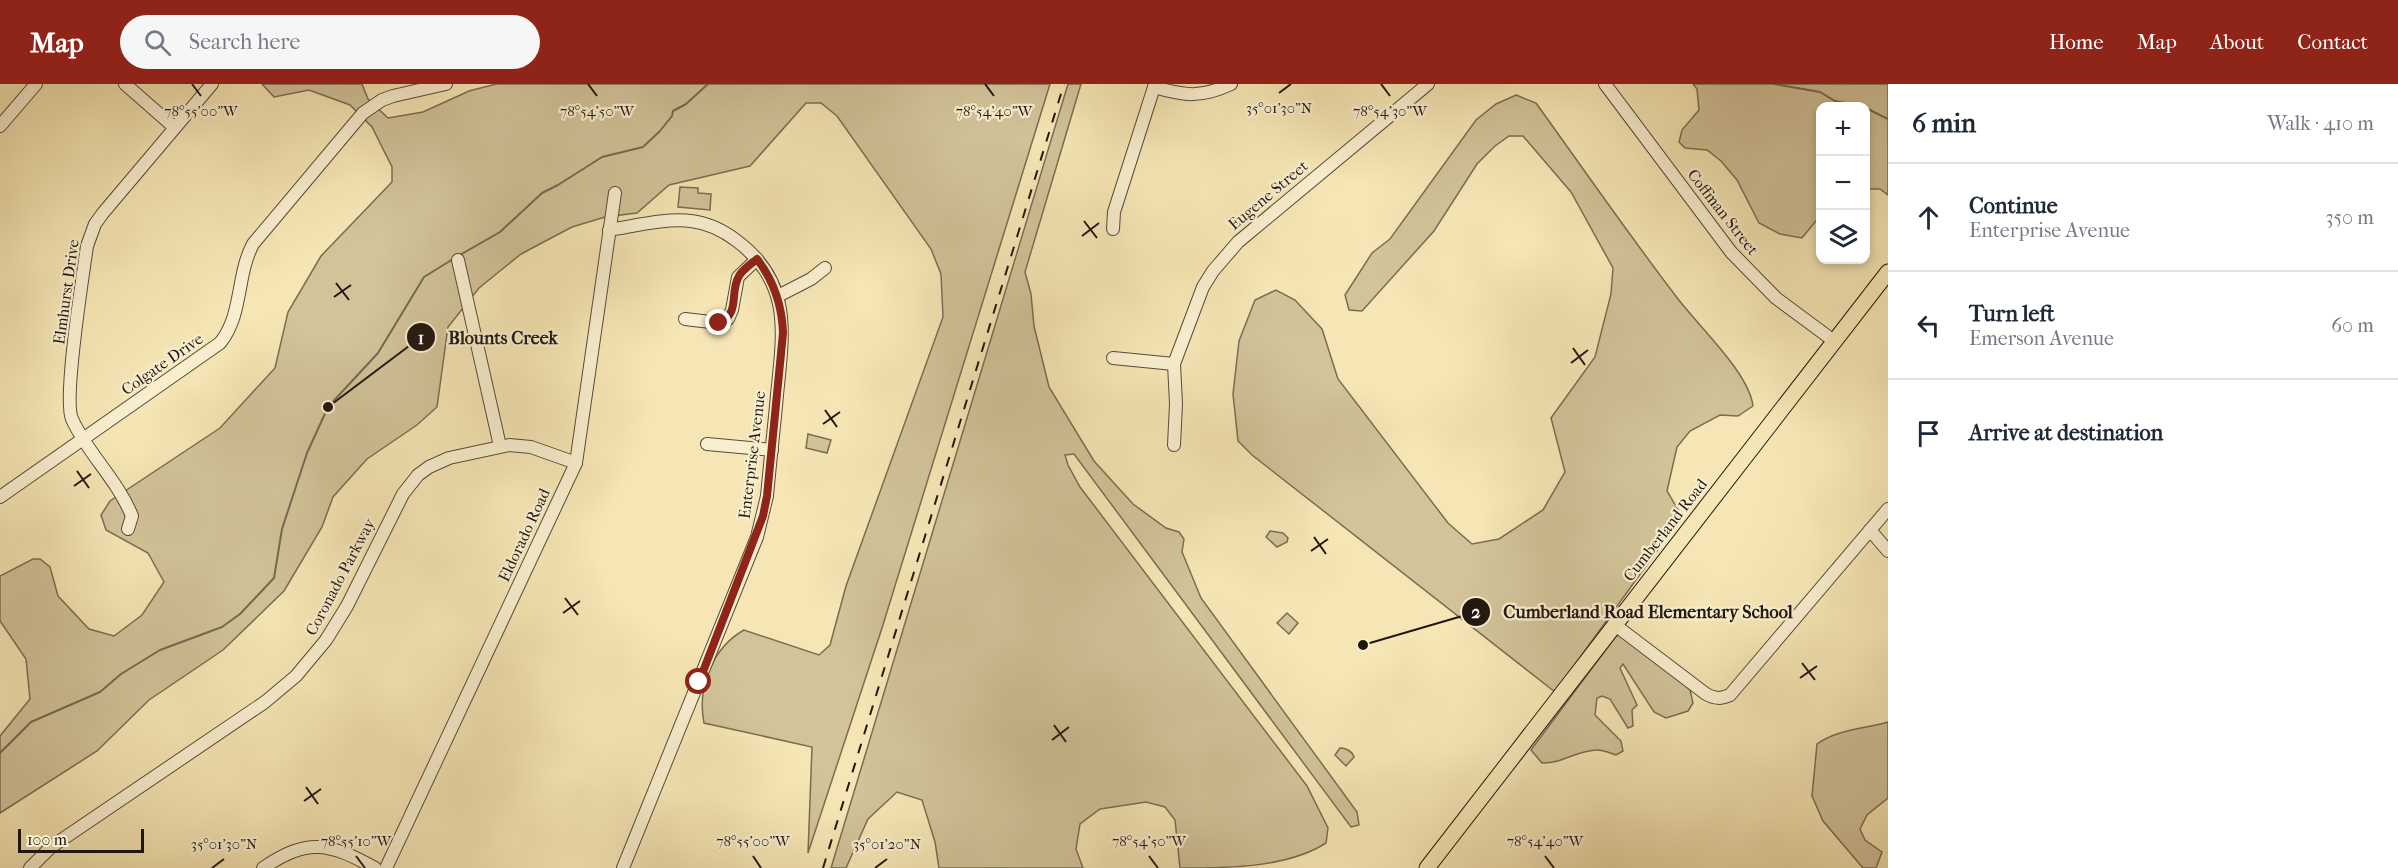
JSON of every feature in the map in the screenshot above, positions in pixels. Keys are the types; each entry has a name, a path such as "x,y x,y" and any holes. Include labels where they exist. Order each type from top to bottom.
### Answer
{"main road":[{"name":"Cumberland Road","path":"1427,868 1888,272"}],"street":[{"path":"0,126 36,84"},
{"path":"125,84 174,127"},
{"name":"Elmhurst Drive","path":"128,529 132,516 124,495 71,417 69,403 87,246 95,224 103,213 212,84"},
{"name":"Colgate Drive","path":"0,497 220,343 231,327 248,254 260,235 363,113 382,100 426,86 446,84"},
{"path":"1113,229 1114,212 1154,85 1182,95 1214,92 1231,84"},
{"name":"Eugene Street","path":"1174,364 1203,287 1225,256 1281,205 1428,84"},
{"name":"Coffman Street","path":"1605,84 1731,252 1776,298 1834,341"},
{"name":"Eldorado Road","path":"386,868 576,463 615,193"},
{"name":"Enterprise Avenue","path":"609,230 679,220 693,221 724,232 743,245 757,259 770,278 778,296 783,318 767,496 757,537 623,868"},
{"path":"685,319 719,323 728,319 732,310 738,277 757,259"},
{"path":"458,260 500,446"},
{"path":"778,296 812,279 825,268"},
{"path":"1113,358 1174,364 1176,405 1174,445"},
{"path":"707,444 772,450"},
{"name":"Coronado Parkway","path":"30,868 59,841 281,690 314,657 337,624 409,485 418,475 440,462 500,446 531,447 576,463"},
{"path":"1615,625 1712,698 1725,698 1730,695 1888,509"},
{"path":"1870,530 1888,550"},
{"path":"263,868 292,850 317,846 338,850 375,868"}],"shaded area":[{"path":"262,84 362,84 368,99 388,118 423,112 469,91 496,84 1050,84 882,628 808,853 812,747 704,723 702,710 705,683 715,658 723,647 744,630 819,655 830,645 846,586 943,317 941,274 931,249 837,116 821,103 806,103 750,166 669,185 637,213 605,217 572,227 521,254 479,288 448,327 437,407 417,425 367,459 333,497 322,527 284,591 223,650 149,700 97,751 0,813 0,736 30,699 26,659 0,621 0,576 33,559 40,559 50,567 58,596 89,629 114,636 142,615 164,582 148,553 106,530 101,515 110,501 220,428 275,368 288,312 321,256 392,182 392,167 372,127 350,105 309,90 274,97"},
{"path":"1068,84 1081,84 1025,272 1031,294 1034,326 1049,387 1094,461 1133,504 1166,528 1179,532 1184,539 1182,552 1201,598 1357,812 1359,825 1351,827 1074,454 1065,455 1080,487 1307,786 1328,828 1326,843 1310,851 1275,862 1237,867 1180,868 1175,820 1165,807 1146,802 1100,809 1080,824 1076,849 1083,868 939,868 935,842 922,800 897,792 868,819 846,868 831,868"},
{"path":"1693,84 1888,84 1888,195 1880,189 1870,189 1870,102 1816,102 1816,221 1802,238 1780,234 1759,223 1737,180 1721,161 1707,150 1685,148 1679,142 1682,130 1699,110 1697,89"},
{"path":"1516,95 1536,103 1684,307 1732,364 1742,378 1753,406 1738,416 1720,415 1690,431 1677,447 1667,491 1680,513 1672,530 1555,692 1252,455 1238,441 1233,394 1239,341 1255,300 1276,290 1295,300 1322,329 1338,379 1448,523 1472,544 1499,539 1543,510 1565,472 1551,418 1595,357 1611,294 1613,268 1571,192 1523,136 1509,136 1477,164 1434,231 1362,311 1349,310 1345,295 1372,253 1390,239 1476,120 1496,104"},
{"path":"680,187 698,188 698,193 711,194 710,210 678,207"},
{"path":"808,434 831,440 827,453 806,448"},
{"path":"1270,531 1283,533 1288,538 1287,542 1277,547 1266,537"},
{"path":"1287,613 1298,623 1289,634 1277,623"},
{"path":"1621,634 1671,671 1690,690 1693,703 1688,711 1666,718 1654,712 1623,664 1620,668 1637,705 1632,710 1633,726 1628,728 1610,699 1602,696 1597,698 1595,715 1621,741 1623,751 1616,755 1602,750 1583,752 1549,763 1542,763 1531,750 1616,636"},
{"path":"1888,722 1888,798 1867,815 1860,829 1865,840 1882,852 1876,868 1863,868 1823,821 1812,796 1817,744 1842,732"},
{"path":"1340,748 1349,750 1354,757 1346,766 1335,755"}],"waterway":[{"path":"458,256 500,232 542,193 602,157 643,147 660,131 672,116 673,111 686,104 708,84"},
{"path":"1774,84 1820,92 1840,102"},
{"path":"1870,110 1888,119"},
{"path":"0,753 31,722 100,692 121,674 160,650 222,627 240,614 274,578 282,529 307,453 328,407 378,353 424,277 453,259"}],"railway":[{"path":"823,868 1064,84"}],"place":[{"name":"Blounts Creek","path":"328,407"},
{"name":"Cumberland Road Elementary School","path":"1363,645"}],"route":[{"path":"699,682 757,537 767,496 783,318 774,286 757,259 738,277 732,310 728,319 719,323"}]}
